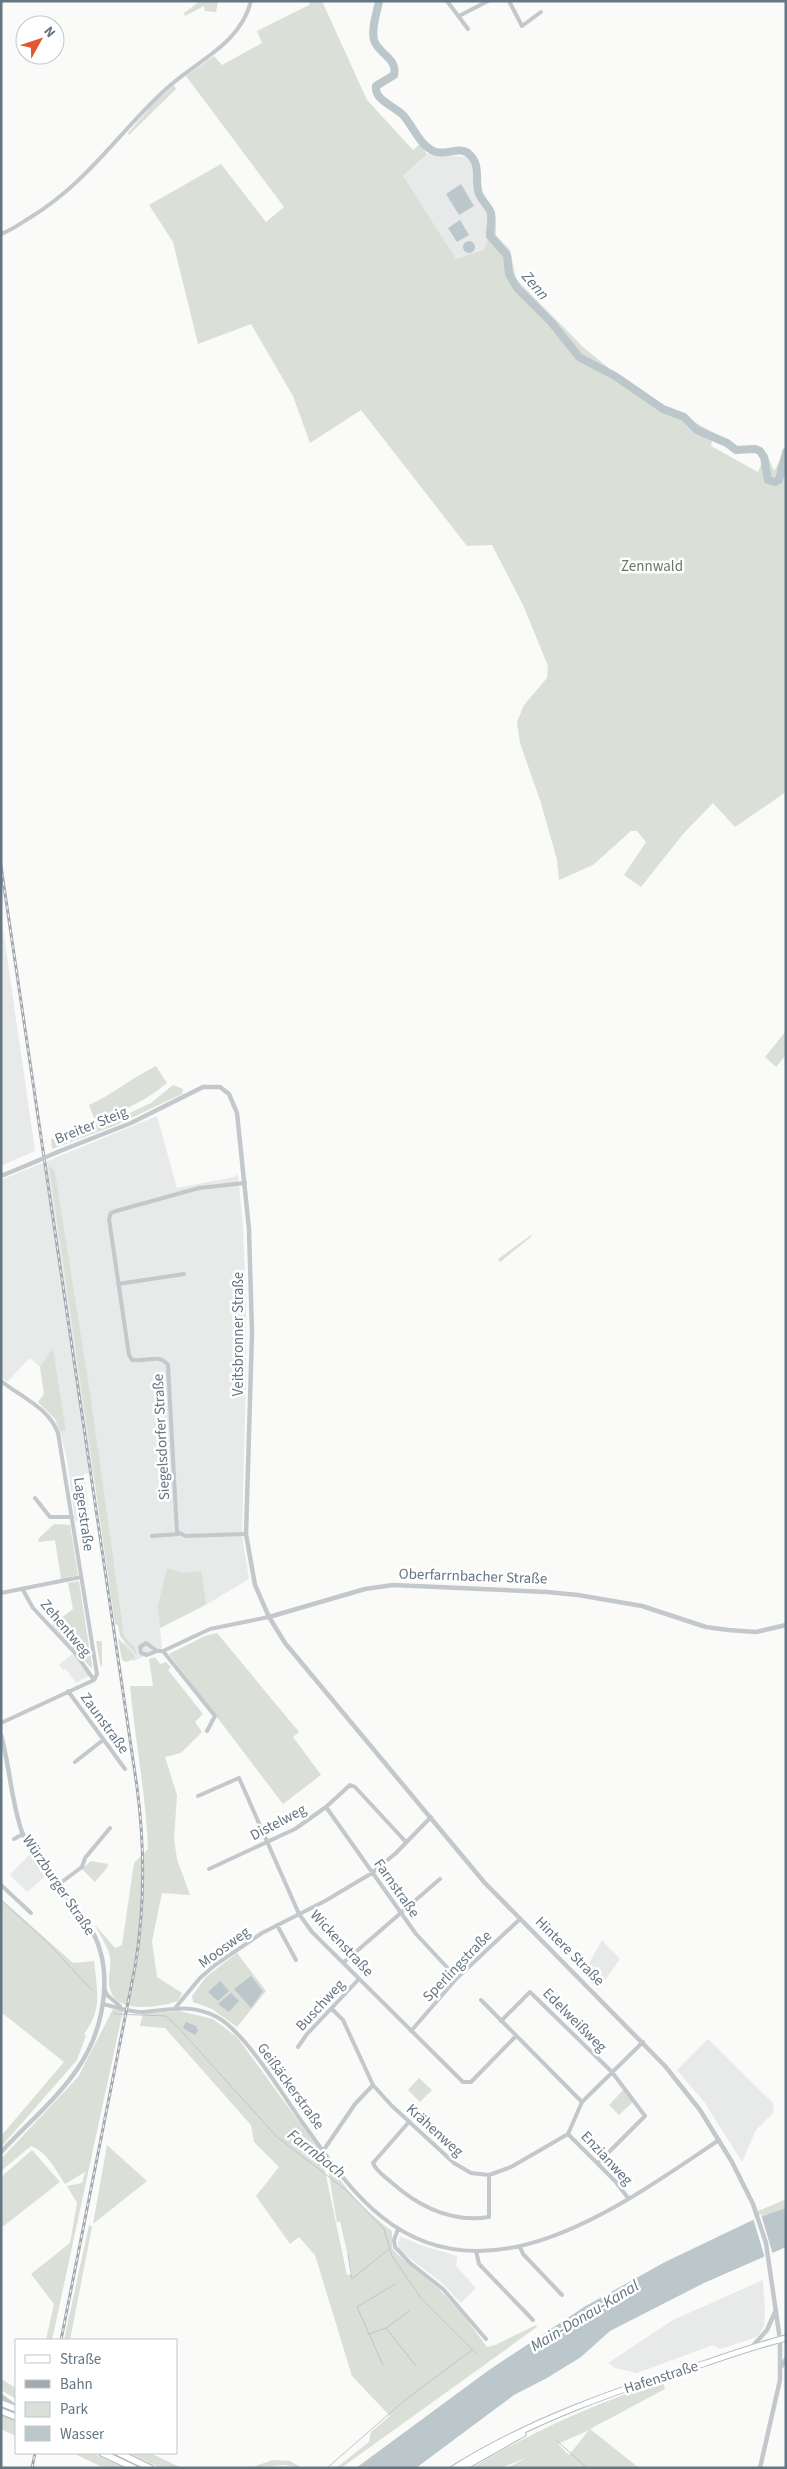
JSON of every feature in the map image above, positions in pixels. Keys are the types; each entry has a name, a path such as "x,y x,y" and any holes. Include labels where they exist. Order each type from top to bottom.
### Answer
{"main road":[{"name":"Hafenstraße","path":"454,2468 478,2453 539,2424 640,2383 783,2339"},
{"path":"1,2404 15,2408"},
{"path":"1,2411 15,2417"},
{"name":"Hafenstraße","path":"463,2468 539,2424"},
{"path":"104,2454 134,2468"},
{"path":"121,2454 150,2468"}],"street":[{"path":"1,234 58,200 84,176 167,88 231,39 242,25 251,1"},
{"path":"447,1 468,29"},
{"path":"459,16 488,1"},
{"path":"509,1 522,26 542,12"},
{"name":"Veitsbronner Straße","path":"188,1094 209,1086 220,1087 229,1094 237,1113 249,1229 252,1333 246,1534 255,1585 269,1617"},
{"name":"Breiter Steig","path":"1,1176 131,1123 188,1094"},
{"name":"Siegelsdorfer Straße","path":"179,1534 176,1524 168,1365 159,1358 136,1360 129,1355 109,1219 111,1214 199,1188 245,1183"},
{"path":"118,1284 184,1274"},
{"name":"Lagerstraße","path":"1,1381 44,1412 55,1425 63,1452 95,1678"},
{"path":"35,1498 50,1517 72,1517"},
{"path":"152,1536 246,1534"},
{"path":"1,1593 81,1577"},
{"name":"Oberfarrnbacher Straße","path":"163,1651 210,1629 269,1617 366,1589 393,1585 578,1595 642,1606 706,1627 728,1630 756,1632 786,1625"},
{"name":"Zehentweg","path":"22,1590 33,1608 75,1653 95,1678"},
{"name":"Hintere Straße","path":"269,1617 285,1643 484,1882 643,2042 675,2078 719,2140 753,2204 766,2243 783,2339 774,2412 760,2468"},
{"path":"157,1650 163,1651 215,1716 207,1731"},
{"path":"1,1722 95,1678"},
{"name":"Zaunstraße","path":"68,1691 125,1769"},
{"name":"Würzburger Straße","path":"1,1735 23,1834 92,1930 101,1956 104,1988 104,2004 90,2042 72,2075 1,2152"},
{"path":"75,1762 103,1740"},
{"name":"Wickenstraße","path":"198,1796 239,1778 299,1914 312,1932 464,2082 471,2082 516,2036"},
{"name":"Distelweg","path":"209,1869 295,1829 326,1807 350,1785 355,1787 406,1842"},
{"name":"Farnstraße","path":"326,1807 400,1912 432,1953 457,1978"},
{"name":"Moosweg","path":"176,2007 200,1978 215,1964 277,1925 372,1873 431,1817"},
{"path":"59,1884 82,1866 85,1858 110,1828"},
{"path":"14,1840 23,1834"},
{"path":"342,1963 440,1879"},
{"path":"1,1885 32,1913"},
{"name":"Sperlingstraße","path":"411,2030 457,1978 520,1919"},
{"path":"277,1925 296,1960"},
{"name":"Buschweg","path":"298,2047 307,2034 359,1979"},
{"path":"104,1988 107,1995 122,2008"},
{"name":"Edelweißweg","path":"500,2021 530,1992 612,2072"},
{"path":"187,2007 189,1993"},
{"path":"481,2000 582,2102"},
{"name":"Geißäckerstraße","path":"104,2004 142,2012 187,2007 218,2017 236,2032 361,2198 380,2216 398,2229 441,2247 476,2251 520,2246 573,2228 628,2198 719,2140"},
{"name":"Krähenweg","path":"332,2009 343,2020 374,2085 408,2123 461,2168 471,2173 489,2175"},
{"path":"408,2123 372,2162 376,2169 420,2205 456,2217 489,2217 489,2175 511,2167 568,2134 582,2102 643,2042"},
{"path":"598,2163 645,2116 612,2072"},
{"path":"323,2150 355,2104 374,2085"},
{"name":"Enzianweg","path":"568,2134 598,2163 628,2198"},
{"path":"398,2229 394,2240 395,2247 410,2263 442,2288 486,2339"},
{"path":"520,2246 523,2254 562,2295"},
{"path":"476,2251 479,2264 533,2320"},
{"path":"750,2349 767,2330 777,2309"},
{"path":"780,2368 786,2359"},
{"path":"1,2396 15,2407"}],"shaded area":[{"path":"427,154 467,157 475,170 475,192 491,218 490,237 483,250 456,260 406,185 403,176"},
{"path":"1,915 35,1151 1,1166"},
{"path":"157,1116 177,1188 234,1177 238,1174 243,1227 246,1297 242,1535 249,1579 199,1609 160,1628 162,1648 134,1661 125,1652 92,1406 50,1166 93,1472 84,1474 91,1527 83,1528 81,1521 75,1521 67,1459 60,1432 66,1430 53,1349 40,1367 30,1358 7,1382 1,1376 1,1180"},
{"path":"72,1654 89,1676 76,1683 66,1669 63,1670 59,1665"},
{"path":"30,1854 47,1875 27,1892 10,1875"},
{"path":"602,1940 620,1959 598,1990 583,1974"},
{"path":"708,2039 774,2104 773,2113 756,2130 742,2162 705,2103 677,2070"},
{"path":"400,2236 420,2245 457,2256 456,2266 476,2288 461,2303 441,2282 399,2250"},
{"path":"763,2280 764,2326 759,2335 754,2338 720,2349 713,2345 637,2373 615,2368 608,2363 673,2320"}],"green space":[{"path":"200,1 218,1 216,12 205,11 204,6 185,16 184,13"},
{"name":"Zennwald","path":"310,1 322,1 367,100 413,150 420,144 427,154 403,176 456,259 483,250 490,237 496,215 496,235 510,250 516,279 583,347 633,388 714,433 711,446 758,472 766,452 774,471 786,450 786,792 735,827 713,803 683,834 641,887 624,875 646,842 637,831 631,831 593,865 559,880 557,860 541,803 520,743 517,722 524,705 547,678 548,666 523,605 492,545 467,546 361,410 310,443 293,396 251,324 198,344 173,242 149,205 221,164 266,222 284,207 186,76 214,56 222,65 262,43 257,31 309,5"},
{"path":"174,85 176,89 129,135 128,133 155,102"},
{"path":"786,1031 786,1055 776,1067 765,1057"},
{"path":"156,1066 167,1083 141,1101 95,1121 89,1105"},
{"path":"173,1085 183,1089 182,1094 114,1126 52,1149 51,1139 132,1112 151,1103"},
{"path":"49,1165 55,1172 92,1406 124,1636 135,1648 137,1655 120,1636 118,1625 115,1624"},
{"path":"532,1236 500,1262 498,1259"},
{"path":"53,1348 66,1430 60,1432 55,1419 38,1402 44,1394 40,1367"},
{"path":"54,1524 70,1525 78,1575 61,1579 55,1540 39,1542 38,1539"},
{"path":"167,1568 184,1573 201,1571 206,1604 160,1628 158,1606"},
{"path":"79,1581 92,1669 52,1625 73,1609 68,1583"},
{"path":"217,1633 299,1732 293,1737 321,1775 283,1804 169,1654 205,1636"},
{"path":"118,1638 134,1655 135,1659 126,1662 122,1660"},
{"path":"96,1641 102,1641 102,1667 100,1664"},
{"path":"155,1657 160,1664 166,1662 171,1667 168,1670 203,1714 195,1722 202,1732 181,1753 165,1757 177,1795 174,1839 177,1859 190,1895 162,1893 152,1941 157,1977 182,1993 178,2001 151,2007 141,2007 122,2004 115,1999 111,1992 109,1983 110,1957 95,1925 115,1948 122,1945 134,1863 148,1849 145,1808 130,1686 153,1686 149,1659"},
{"path":"91,1861 108,1864 107,1868 95,1882 82,1869"},
{"path":"1,1899 73,1963 94,1961 97,1999 94,2016 84,2034 86,2036 77,2060 1,2147 1,2136 64,2062 1,2012"},
{"path":"237,1953 266,1991 237,2027 212,2009 193,2002 192,1996 206,1977"},
{"path":"113,2009 123,2011 52,2339 46,2339 54,2304 31,2274 70,2243 77,2203 67,2186 82,2183 85,2172 65,2184 47,2157 31,2146 1,2171 1,2159 78,2077"},
{"path":"179,2011 213,2019 237,2037 321,2152 347,2275 352,2274 340,2221 337,2223 328,2169 331,2168 359,2202 392,2231 392,2248 397,2254 439,2289 464,2316 487,2347 536,2325 537,2327 341,2468 336,2468 369,2442 371,2432 390,2416 352,2376 315,2255 299,2237 290,2244 256,2196 279,2167 254,2142 251,2125 165,2028 140,2026 143,2014"},
{"path":"419,2078 432,2090 420,2102 408,2090"},
{"path":"623,2090 633,2102 619,2115 609,2105"},
{"path":"107,2145 147,2181 93,2224"},
{"path":"32,2150 60,2182 1,2228 1,2177"},
{"path":"786,2199 786,2208 757,2218 756,2212"},
{"path":"89,2225 92,2227 70,2339 64,2339"},
{"path":"1,2379 15,2387 15,2398 1,2390"},
{"path":"663,2382 665,2389 590,2429 639,2468 507,2468 528,2457 501,2468 472,2468 541,2430 638,2390","holes":["589,2430 569,2455 558,2444"]},
{"path":"1,2415 15,2420 15,2436 1,2429"},
{"path":"75,2454 94,2454 124,2468 104,2468"},
{"path":"131,2454 152,2454 182,2468 160,2468"},
{"path":"273,2460 290,2461 302,2468 284,2465 250,2468"}],"water":[{"path":"461,184 474,206 459,215 446,194"},
{"path":"460,220 469,235 457,242 448,228"},
{"path":"467,241 471,241 475,247 471,253 467,253 463,249 463,245"},
{"path":"251,1976 263,1991 251,2008 234,1989"},
{"path":"220,1981 229,1991 218,2001 208,1992"},
{"path":"231,1993 239,2001 229,2012 218,2004"},
{"path":"186,2022 196,2026 198,2031 195,2035 183,2028"},
{"name":"Main-Donau-Kanal","path":"786,2208 786,2247 704,2283 610,2331 581,2357 514,2395 416,2468 356,2468 489,2370 584,2307 665,2262 757,2218"}],"pier":[{"path":"761,2214 773,2255 765,2258 753,2218"}],"waterway":[{"name":"Zenn","path":"379,1 374,26 374,40 379,49 393,64 394,75 376,86 378,95 403,115 431,150 440,153 462,151 469,154 473,159 477,168 479,194 491,213 490,236 507,255 509,274 517,288 551,322 579,357 615,376 663,409 684,417 697,430 727,443 736,450 755,449 760,451 764,457 768,480 775,482 779,480 786,452"},
{"name":"Farrnbach","path":"1,1900 45,1940 92,1990"},
{"name":"Farrnbach","path":"114,2014 166,2016 176,2025 276,2136 347,2191 384,2229 392,2256 421,2298 477,2354"},
{"path":"348,2255 352,2279 389,2249"},
{"path":"383,2365 357,2307 395,2284"},
{"path":"369,2334 386,2328 409,2311"},
{"path":"386,2328 416,2366"},
{"path":"327,2468 405,2400 472,2350"},
{"name":"Farrnbach","path":"556,2440 587,2468"}],"railway":[{"path":"1,866 137,1787 143,1855 141,1922 135,1967 61,2339"},
{"path":"32,2468 35,2454"}]}
